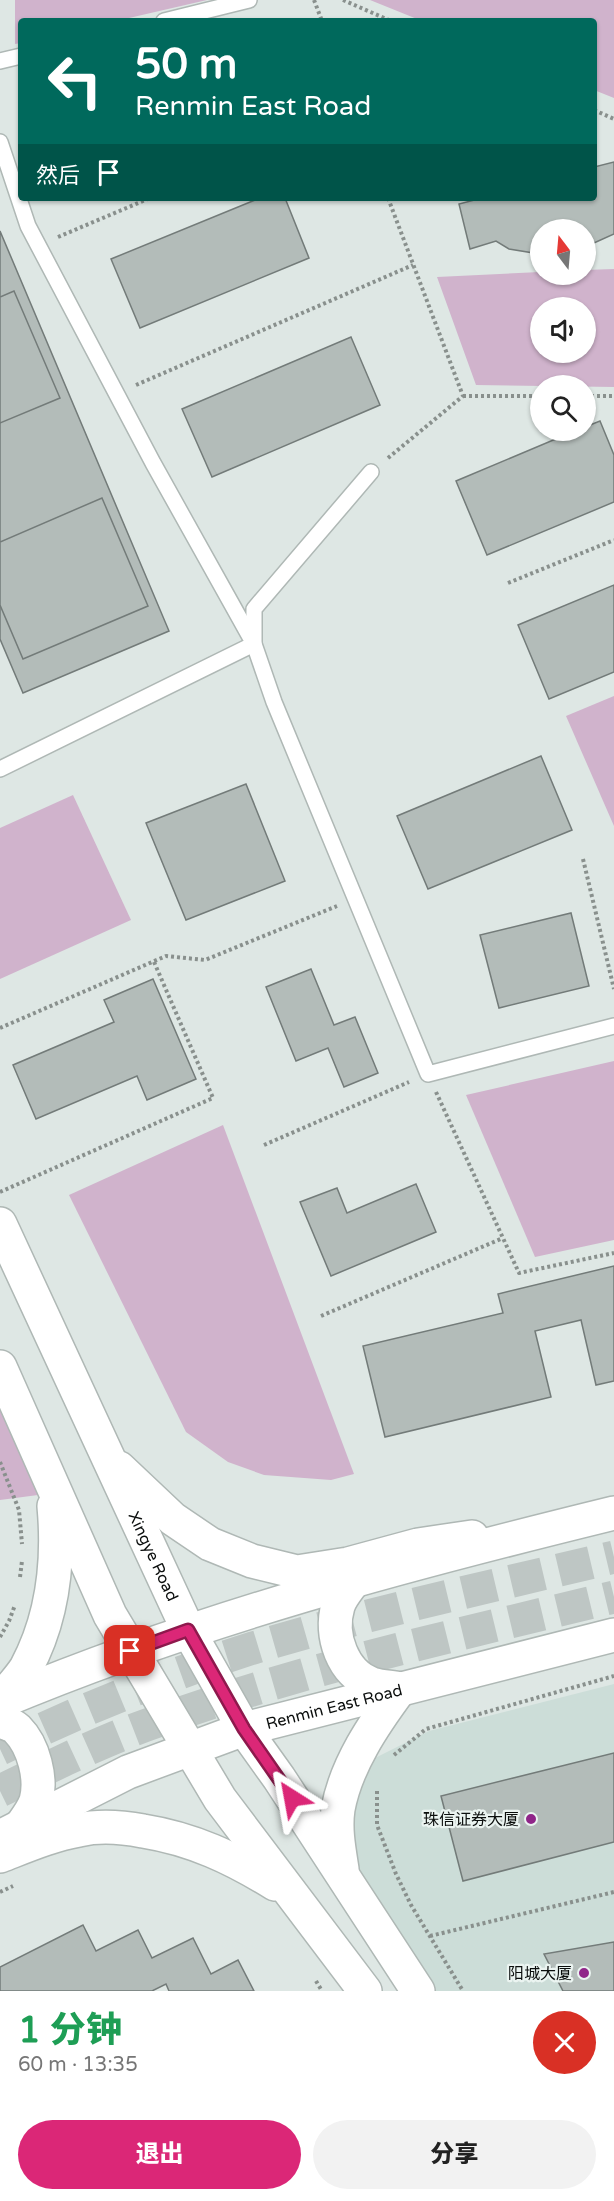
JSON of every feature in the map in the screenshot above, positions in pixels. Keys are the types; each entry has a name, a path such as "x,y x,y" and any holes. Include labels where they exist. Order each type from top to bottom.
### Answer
{"main road":[{"name":"Xingye Road","path":"0,1224 188,1630 244,1729 418,1991"},
{"path":"0,1367 110,1615 130,1651 220,1799 365,1991"},
{"path":"108,1458 173,1519 210,1544 252,1562 297,1572 348,1564 418,1545 456,1538 525,1535"},
{"path":"0,1701 25,1669 44,1627 54,1578 56,1535 51,1483"},
{"path":"0,1701 82,1668 188,1630 355,1579 614,1513"},
{"path":"344,1877 337,1841 338,1809 350,1770 375,1722 400,1689 372,1684 354,1673 341,1653 335,1637 337,1609 342,1597 355,1579"},
{"name":"Renmin East Road","path":"11,1832 128,1772 244,1729 614,1635"},
{"path":"0,1721 17,1728 30,1749 38,1783 35,1803 11,1832"},
{"path":"0,1856 41,1839 81,1829 120,1827 165,1834 208,1847 238,1861 292,1894"}],"lane":[{"path":"176,18 249,0"},
{"path":"0,62 18,57"},
{"path":"0,142 18,196"},
{"path":"20,201 28,226 116,394 254,644 274,702 428,1074 614,1026"},
{"path":"254,644 254,609 371,472"},
{"path":"0,769 254,644"}],"path":[{"path":"314,0 321,18"},
{"path":"342,0 384,18"},
{"path":"597,111 614,119"},
{"path":"38,245 143,201"},
{"path":"389,201 463,396"},
{"path":"116,394 413,265"},
{"path":"371,472 463,396 530,396"},
{"path":"596,396 614,396"},
{"path":"508,583 614,540"},
{"path":"583,859 614,989"},
{"path":"0,1028 166,956 205,960 355,898"},
{"path":"0,1191 213,1098 154,962"},
{"path":"264,1145 428,1074 519,1273 614,1253"},
{"path":"321,1316 503,1238"},
{"path":"0,1462 19,1510 23,1549 19,1584"},
{"path":"0,1637 9,1621 18,1595"},
{"path":"389,1763 394,1755 426,1729 614,1676"},
{"path":"377,1788 377,1825 396,1874 463,1991"},
{"path":"0,1892 18,1883"},
{"path":"430,1936 614,1892"},
{"path":"311,1972 322,1991"}],"shaded area":[{"path":"15,0 207,0 129,18 18,18 18,44 15,44"},
{"path":"370,0 614,0 614,98 597,91 597,18 415,18"},
{"path":"614,269 614,387 596,387 596,375 530,375 530,386 476,385 437,277 530,272 530,285 596,285 596,270"},
{"path":"614,696 614,826 566,716"},
{"path":"73,795 131,920 0,979 0,828"},
{"path":"614,1061 614,1240 535,1257 466,1095"},
{"path":"223,1125 354,1474 331,1480 264,1475 228,1462 186,1432 69,1195"},
{"path":"0,1409 38,1495 0,1500"},
{"path":"614,1684 614,1991 419,1991 344,1877 351,1770 429,1731"}],"building":[{"path":"614,162 614,234 596,242 596,219 530,219 530,252 509,249 496,241 470,249 459,204 470,201 597,201 597,166"},
{"path":"253,201 286,201 309,258 140,328 111,259"},
{"path":"0,231 169,631 23,693 0,639"},
{"path":"14,291 60,398 0,423 0,297"},
{"path":"351,337 380,405 212,477 182,409"},
{"path":"600,421 614,455 614,502 487,555 456,481 551,441 596,441 596,423"},
{"path":"102,498 148,606 23,659 0,605 0,542"},
{"path":"614,585 614,672 549,699 518,625"},
{"path":"541,756 572,830 428,889 397,816"},
{"path":"246,784 285,881 186,920 146,823"},
{"path":"571,913 589,986 499,1008 480,935"},
{"path":"311,969 334,1025 355,1017 378,1073 344,1087 328,1048 296,1061 266,987"},
{"path":"153,979 196,1079 147,1100 137,1076 36,1119 13,1065 114,1022 104,1000"},
{"path":"416,1184 436,1232 331,1276 300,1202 337,1188 347,1213"},
{"path":"614,1266 614,1381 596,1385 581,1320 535,1331 551,1397 385,1437 363,1346 503,1313 498,1294"},
{"name":"珠信证券大厦","path":"614,1753 614,1842 463,1881 441,1796"},
{"path":"83,1925 96,1951 138,1930 152,1958 193,1938 211,1974 238,1960 254,1991 169,1991 166,1984 152,1991 0,1991 0,1967"},
{"name":"阳城大厦","path":"614,1942 614,1991 563,1991 544,1954"}],"tunnel":[{"path":"0,1749 125,1694 253,1648 387,1611 614,1557"},
{"path":"0,1791 117,1736 270,1684 384,1653 614,1597"}],"place":[{"name":"珠信证券大厦","path":"531,1819"},
{"name":"阳城大厦","path":"584,1973"}],"route":[{"path":"130,1651 188,1630 244,1729 292,1798"}]}
